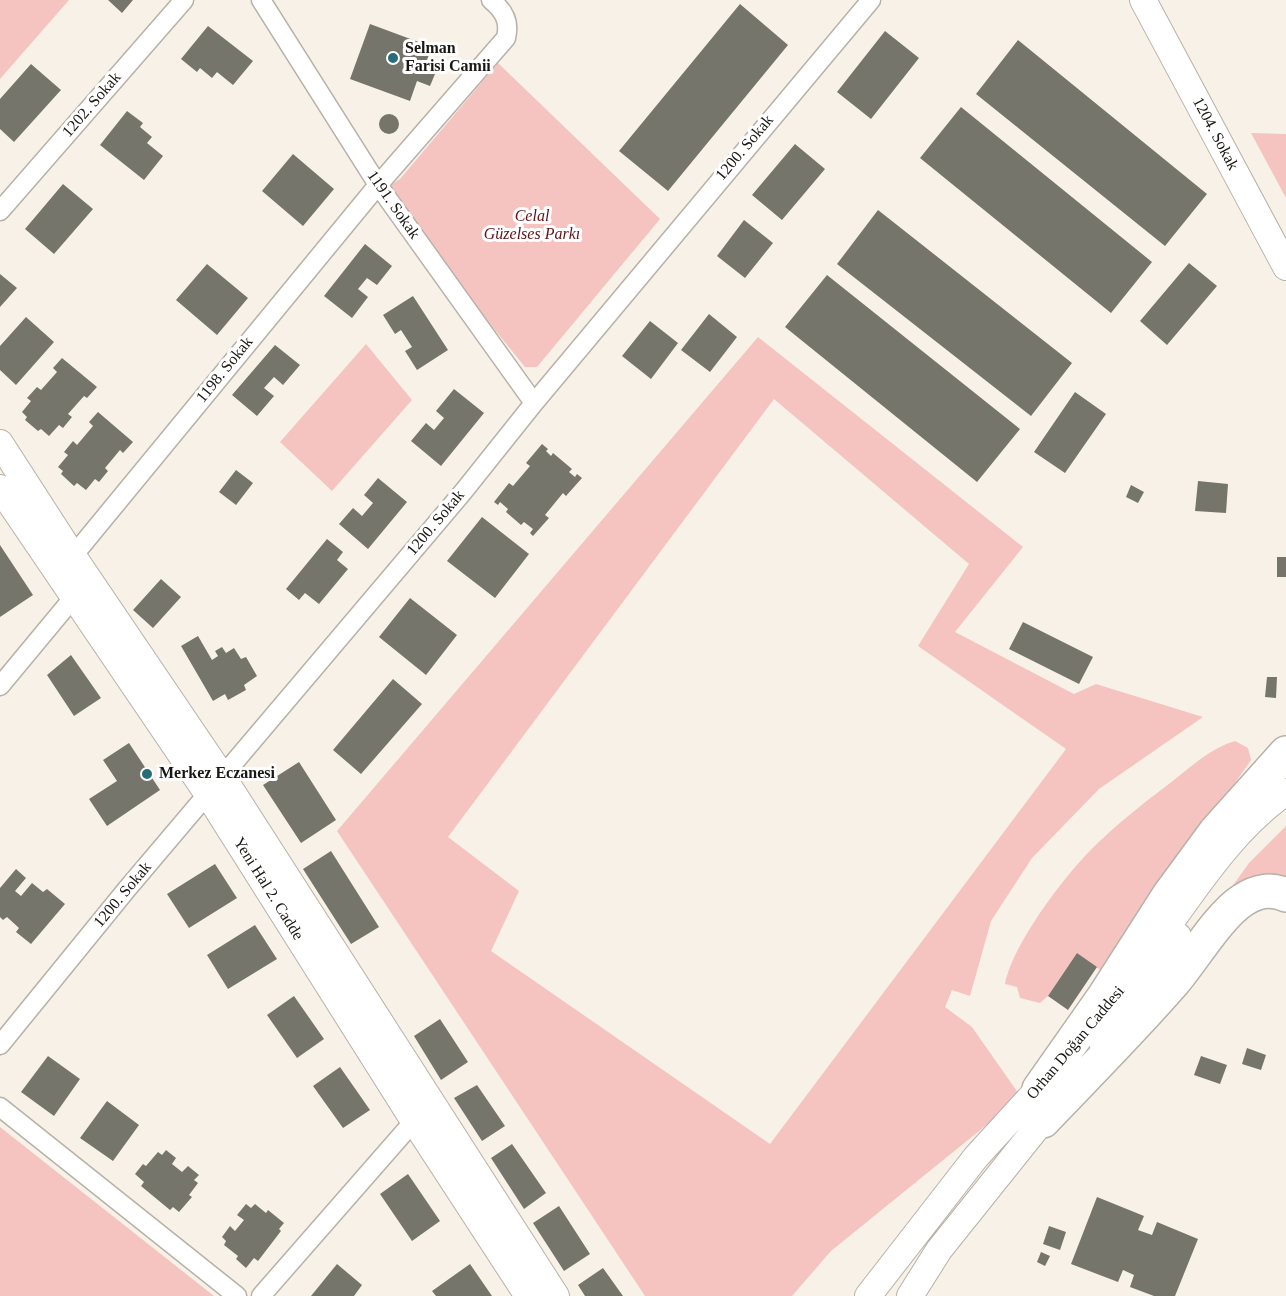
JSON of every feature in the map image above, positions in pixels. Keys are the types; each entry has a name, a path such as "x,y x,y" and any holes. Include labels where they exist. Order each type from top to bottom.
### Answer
{"highway":[{"path":"1039,1089 1105,995 1169,895 1216,831 1286,753"},
{"path":"1043,1121 1172,984 1241,900 1258,891 1278,891 1286,895"}],"street":[{"name":"1202. Sokak","path":"0,211 183,0"},
{"name":"1191. Sokak","path":"261,0 378,185 534,403"},
{"name":"1198. Sokak","path":"73,556 378,185 506,38 507,17 491,0"},
{"name":"1200. Sokak","path":"0,1045 214,784 463,492 534,403 871,0"},
{"name":"1204. Sokak","path":"1143,0 1286,267"},
{"path":"0,443 214,784 556,1296"},
{"name":"Yeni Hal 2. Cadde","path":"0,488 74,598 214,784 414,1121 528,1296"},
{"path":"0,686 74,598"},
{"name":"Orhan Doğan Caddesi","path":"868,1296 976,1157 1063,1063 1125,984 1224,850 1268,804 1286,792"},
{"name":"Orhan Doğan Caddesi","path":"910,1296 939,1250 1043,1121 1152,974 1225,867 1261,823 1286,809"},
{"path":"0,1107 237,1296"},
{"path":"261,1296 414,1121"}],"green space":[{"path":"0,0 69,0 0,79"},
{"name":"Celal Güzelses Parkı","path":"498,63 660,219 537,367 525,367 382,191 400,179"},
{"path":"1251,133 1286,134 1286,198"},
{"path":"758,337 1023,547 955,632 1074,694 1096,684 1203,717 1099,789 1032,858 991,921 970,996 952,990 945,1007 972,1027 1021,1097 831,1251 792,1296 645,1296 337,831","holes":["774,399 969,564 918,646 1066,749 770,1144 491,951 519,891 448,837"]},
{"path":"366,344 412,400 332,491 280,442"},
{"path":"1235,741 1248,748 1251,760 1103,972 1077,953 1048,996 1040,1003 1020,998 1017,987 1005,984 1010,967 1030,928 1073,870 1100,841 1146,802 1203,758"},
{"path":"1286,826 1286,881 1229,891 1249,863"},
{"path":"0,1127 214,1296 0,1296"}],"building":[{"path":"108,0 133,0 122,13"},
{"path":"740,4 788,45 668,191 619,151"},
{"name":"Selman Farisi Camii","path":"370,24 432,47 423,70 435,74 430,86 417,81 410,101 350,79"},
{"path":"208,26 253,61 233,85 217,72 212,78 200,68 197,72 181,59"},
{"path":"885,31 919,58 871,119 837,92"},
{"path":"1018,40 1207,194 1165,246 976,94"},
{"path":"31,64 61,90 14,142 0,129 0,99"},
{"path":"961,107 1152,262 1111,313 920,158"},
{"path":"127,111 143,123 140,127 152,137 147,143 163,156 144,180 100,145"},
{"path":"389,114 396,117 399,124 396,131 389,134 382,131 379,124 382,117"},
{"path":"795,144 825,169 782,220 752,195"},
{"path":"293,154 334,189 303,226 262,191"},
{"path":"63,184 93,209 54,254 25,229"},
{"path":"878,210 1072,363 1031,416 837,264"},
{"path":"744,220 773,243 745,278 717,256"},
{"path":"365,244 392,266 377,285 367,278 358,289 368,297 352,318 324,296"},
{"path":"1189,263 1217,286 1167,345 1140,321"},
{"path":"207,264 248,298 217,335 176,300"},
{"path":"0,274 17,288 0,307"},
{"path":"827,275 1020,429 977,482 785,327"},
{"path":"413,296 448,350 417,370 405,351 412,347 401,330 395,334 383,315"},
{"path":"709,314 737,337 710,372 681,350"},
{"path":"26,317 54,342 16,385 0,370 0,346"},
{"path":"650,321 678,343 651,379 622,356"},
{"path":"275,345 300,365 283,385 274,377 264,388 274,396 257,416 232,395"},
{"path":"62,358 97,387 87,398 84,396 68,414 72,417 63,428 59,425 49,436 41,429 38,431 25,420 27,417 22,412 31,401 27,398 37,387 41,390 57,372 53,368"},
{"path":"454,389 484,413 441,466 411,441 426,423 434,430 444,418 436,411"},
{"path":"1075,392 1106,414 1065,473 1034,452"},
{"path":"98,412 133,442 123,453 120,450 105,468 108,471 99,482 95,479 86,490 77,483 74,486 61,474 63,471 58,467 68,455 64,452 73,441 77,445 93,426 89,422"},
{"path":"542,444 551,456 553,453 572,469 569,472 575,477 577,474 582,478 566,496 563,493 545,515 549,518 533,536 530,533 533,529 524,522 521,525 506,512 508,509 500,502 498,505 494,502 509,483 513,486 530,466 526,463"},
{"path":"236,470 253,483 236,505 219,492"},
{"path":"378,478 407,502 368,549 339,524 353,508 362,516 373,503 364,495"},
{"path":"1198,481 1228,484 1226,513 1195,511"},
{"path":"1131,485 1144,492 1138,503 1126,497"},
{"path":"482,517 529,554 495,598 447,561"},
{"path":"327,539 343,552 337,560 348,569 319,604 305,593 299,600 286,589"},
{"path":"0,545 33,595 0,617"},
{"path":"1277,557 1286,557 1286,577 1277,577"},
{"path":"161,579 181,597 153,628 133,610"},
{"path":"410,598 457,635 426,675 379,637"},
{"path":"1023,622 1093,657 1079,684 1009,649"},
{"path":"198,636 212,660 218,656 215,651 222,647 226,653 234,648 241,659 246,657 257,676 244,685 246,690 228,700 225,694 213,701 181,646"},
{"path":"71,655 101,698 74,716 47,675"},
{"path":"1267,677 1277,677 1276,698 1265,697"},
{"path":"393,679 422,704 361,774 333,750"},
{"path":"129,743 160,790 107,826 89,799 117,781 103,760"},
{"path":"299,762 336,820 301,843 263,785"},
{"path":"331,851 379,927 351,944 303,869"},
{"path":"215,864 237,898 189,928 167,894"},
{"path":"16,869 26,878 15,891 21,896 32,883 43,892 47,889 65,904 31,944 16,932 19,928 7,917 3,920 0,917 0,888"},
{"path":"255,925 277,959 228,989 207,955"},
{"path":"1077,953 1097,967 1068,1010 1048,996"},
{"path":"294,996 324,1039 297,1058 267,1015"},
{"path":"440,1019 468,1062 441,1080 414,1036"},
{"path":"1247,1048 1266,1055 1261,1070 1242,1064"},
{"path":"48,1056 80,1079 54,1116 21,1092"},
{"path":"1201,1056 1227,1065 1220,1084 1194,1075"},
{"path":"340,1067 370,1110 343,1128 313,1086"},
{"path":"477,1085 505,1126 482,1141 454,1098"},
{"path":"107,1101 139,1125 113,1161 80,1138"},
{"path":"512,1144 546,1193 524,1209 491,1158"},
{"path":"166,1150 176,1158 172,1164 182,1172 188,1166 199,1175 194,1180 198,1183 189,1195 192,1197 179,1212 173,1207 170,1210 141,1186 144,1182 135,1174 143,1164 146,1166 158,1152 162,1155"},
{"path":"408,1174 440,1221 412,1241 380,1194"},
{"path":"1097,1197 1144,1216 1138,1230 1152,1235 1157,1222 1198,1239 1175,1296 1154,1296 1130,1287 1134,1275 1123,1270 1118,1282 1071,1264"},
{"path":"246,1204 251,1208 255,1204 266,1213 268,1210 284,1223 279,1229 281,1231 258,1261 254,1258 246,1268 236,1259 238,1256 224,1245 226,1241 222,1237 230,1226 235,1231 244,1220 237,1215"},
{"path":"559,1206 590,1254 564,1271 533,1223"},
{"path":"1049,1226 1066,1232 1060,1250 1043,1244"},
{"path":"1041,1252 1050,1256 1045,1266 1037,1262"},
{"path":"337,1264 362,1285 354,1296 311,1296"},
{"path":"470,1264 492,1296 436,1296 432,1291"},
{"path":"603,1268 623,1296 585,1296 578,1285"}],"place":[{"name":"Selman Farisi Camii","path":"393,58"},
{"name":"Merkez Eczanesi","path":"147,774"}]}
